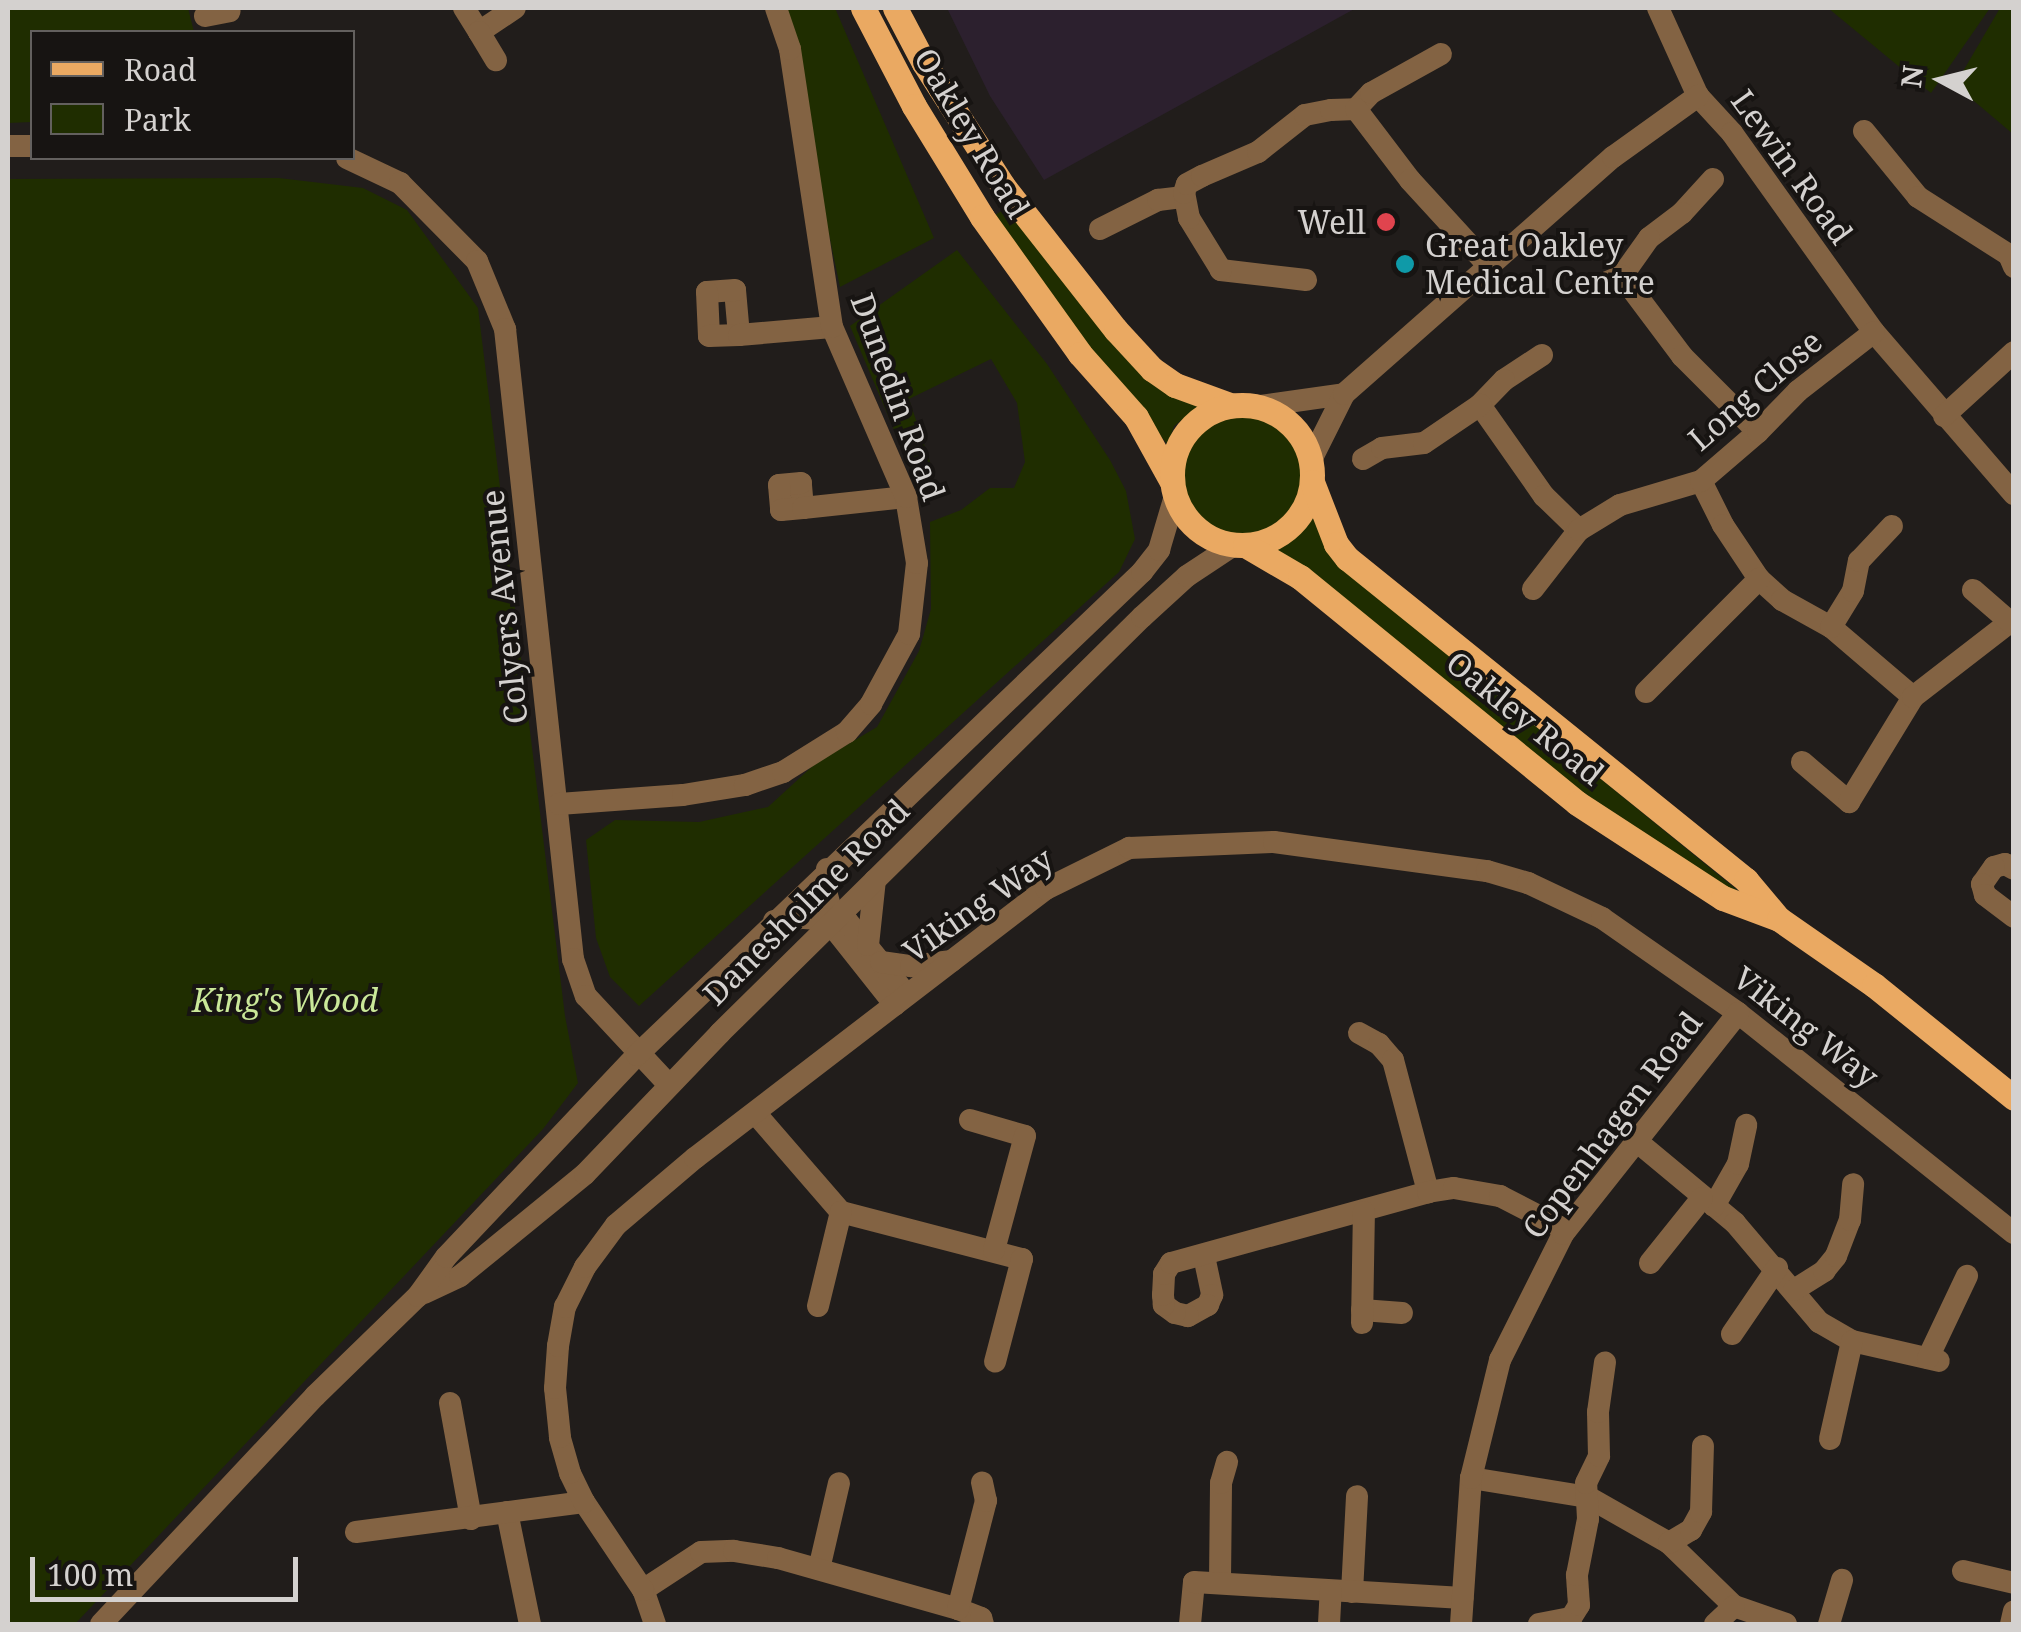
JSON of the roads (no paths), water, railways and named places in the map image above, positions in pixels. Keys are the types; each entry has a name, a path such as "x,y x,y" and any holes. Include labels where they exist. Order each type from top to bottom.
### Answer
{"main road":[{"name":"Oakley Road","path":"864,8 914,106 982,217 1080,354 1136,417 1174,489"},
{"name":"Oakley Road","path":"895,8 924,63 1003,186 1116,330 1152,369 1175,385 1230,405"},
{"path":"1230,405 1261,406 1294,426 1312,471 1308,502 1283,533 1240,545 1197,529 1174,489 1180,441 1202,418 1230,405"},
{"name":"Oakley Road","path":"1312,471 1336,544 1347,558 1746,880 1779,919"},
{"name":"Oakley Road","path":"1240,545 1300,577 1577,803 1723,898 1779,919 1874,985 2014,1098"}],"street":[{"path":"464,8 496,60"},
{"path":"479,32 515,8"},
{"name":"Dunedin Road","path":"559,804 682,796 745,785 784,772 847,732 871,704 909,634 917,563 906,497 832,327 790,48 776,8"},
{"path":"1658,8 1698,96"},
{"path":"205,19 230,11"},
{"path":"1306,280 1221,270 1188,218 1184,197 1188,184 1250,157 1304,115 1356,109 1371,94 1441,54"},
{"name":"Lewin Road","path":"1312,471 1344,394 1613,157 1698,96 1732,132 1874,332 2014,494"},
{"path":"1356,109 1410,180 1488,265"},
{"path":"1864,131 1918,197 2009,255 2014,268"},
{"name":"Colyers Avenue","path":"351,160 400,183 476,261 505,329 574,959 586,996 668,1084"},
{"path":"1598,286 1622,276 1649,238 1682,213 1713,178"},
{"path":"1100,229 1158,200 1184,197"},
{"path":"1622,276 1682,356 1758,432"},
{"path":"739,335 832,327"},
{"name":"Long Close","path":"1533,589 1580,530 1620,505 1701,481 1798,391 1874,332"},
{"path":"1944,416 2014,352"},
{"path":"1362,459 1382,448 1424,443 1480,405 1504,380 1542,355"},
{"path":"1261,406 1344,394"},
{"path":"1480,405 1544,496 1580,530"},
{"path":"1701,481 1722,525 1759,579 1782,600 1831,626 1913,697"},
{"name":"Danesholme Road","path":"100,1624 315,1396 418,1296 446,1258 637,1055 827,869 1142,572 1160,550 1174,489"},
{"path":"803,508 906,497"},
{"path":"1831,626 1848,603 1859,560 1892,526"},
{"name":"Danesholme Road","path":"418,1296 460,1276 585,1174 668,1084 1142,617 1187,576 1240,545"},
{"path":"1646,692 1759,579"},
{"path":"1802,762 1849,802 1913,697 2010,622 1973,590"},
{"name":"Viking Way","path":"655,1624 643,1590 584,1502 565,1455 555,1388 565,1307 585,1268 616,1226 901,1000 1046,889 1130,848 1274,842 1487,872 1528,883 1602,918 1738,1013 2014,1233"},
{"path":"2014,869 2004,864 1994,867 1982,884 1986,896 2014,917"},
{"path":"827,869 834,920"},
{"path":"857,1034 870,1003 875,880"},
{"path":"774,921 847,921 901,1000"},
{"path":"797,957 831,952 910,966 952,961"},
{"name":"Copenhagen Road","path":"1461,1624 1471,1478 1500,1360 1566,1230 1738,1013"},
{"path":"1359,1033 1379,1044 1393,1060 1428,1192"},
{"path":"756,1114 841,1212 1022,1259 992,1350"},
{"path":"970,1120 1025,1136 994,1250"},
{"path":"1650,1262 1708,1202 1738,1164 1746,1125"},
{"path":"1634,1140 1708,1202 1776,1268 1819,1322 1852,1342 1924,1363 1968,1276"},
{"path":"1794,1290 1824,1271 1836,1256 1850,1220 1854,1184"},
{"path":"1204,1256 1454,1188 1500,1196 1566,1230"},
{"path":"818,1306 841,1212"},
{"path":"1364,1212 1362,1317 1402,1313"},
{"path":"1732,1334 1776,1268"},
{"path":"1830,1439 1852,1342"},
{"path":"1540,1624 1571,1618 1579,1605 1586,1484 1599,1456 1598,1412 1604,1362"},
{"path":"450,1403 471,1519"},
{"path":"1669,1543 1690,1530 1702,1512 1703,1446"},
{"path":"1216,1475 1220,1581"},
{"path":"1471,1478 1588,1497 1669,1543 1734,1606 1786,1624"},
{"path":"958,1610 986,1501 982,1482"},
{"path":"820,1569 839,1484"},
{"path":"1329,1624 1342,1592 1357,1496"},
{"path":"356,1532 584,1502"},
{"path":"507,1512 530,1624"},
{"path":"643,1590 702,1552 734,1551 820,1569 958,1610 981,1618 983,1624"},
{"path":"1963,1571 2014,1583"},
{"path":"1829,1624 1842,1580"},
{"path":"1190,1624 1183,1581 1463,1598"},
{"path":"1714,1624 1734,1606"},
{"path":"2011,1624 2014,1611"}],"place":[{"name":"Well","path":"1386,222"},
{"name":"Great Oakley Medical Centre","path":"1405,264"}],"park label":[{"name":"King's Wood","path":"285,1000"}]}
